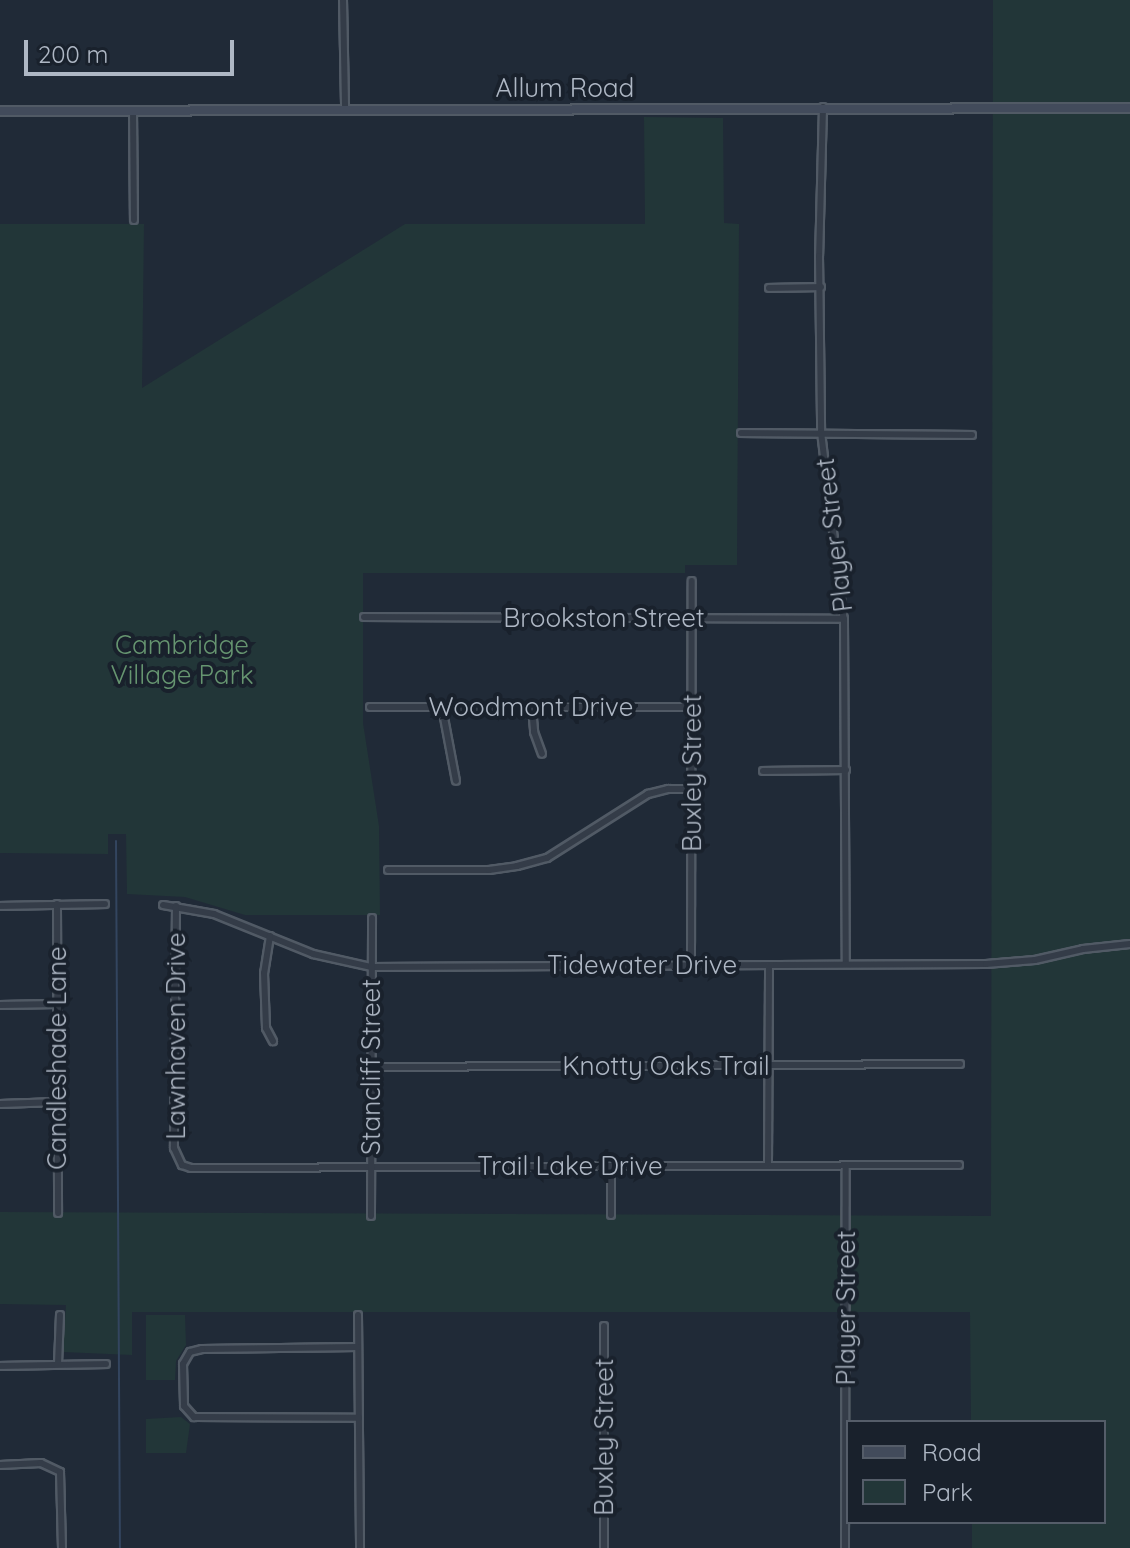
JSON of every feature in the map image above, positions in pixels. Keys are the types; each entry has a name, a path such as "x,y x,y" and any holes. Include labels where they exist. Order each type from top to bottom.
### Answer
{"street":[{"path":"343,0 345,109"},
{"name":"Player Street","path":"823,107 821,432 844,619 846,963"},
{"name":"Allum Road","path":"0,111 1130,108"},
{"path":"133,110 134,220"},
{"path":"769,288 821,287"},
{"path":"741,433 972,435"},
{"name":"Buxley Street","path":"691,964 692,581"},
{"name":"Brookston Street","path":"364,617 844,619"},
{"name":"Woodmont Drive","path":"370,707 692,707"},
{"path":"442,707 456,781"},
{"path":"532,707 534,732 542,754"},
{"path":"763,771 846,770"},
{"path":"388,870 489,870 517,866 547,858 648,794 668,789 692,789"},
{"name":"Candleshade Lane","path":"57,904 58,1213"},
{"path":"0,906 105,904"},
{"name":"Tidewater Drive","path":"163,905 214,914 313,954 371,967 1010,962 1130,944"},
{"name":"Lawnhaven Drive","path":"176,906 174,1148 182,1165"},
{"name":"Stancliff Street","path":"371,1216 372,918"},
{"path":"270,936 264,973 266,1028 273,1041"},
{"path":"768,1165 769,965"},
{"path":"0,1005 57,1004"},
{"name":"Knotty Oaks Trail","path":"371,1067 960,1064"},
{"path":"0,1104 58,1102"},
{"name":"Trail Lake Drive","path":"182,1165 191,1168 959,1165"},
{"name":"Player Street","path":"845,1548 846,1165"},
{"path":"611,1166 611,1215"},
{"path":"58,1364 60,1315"},
{"path":"358,1315 360,1548"},
{"name":"Buxley Street","path":"604,1326 604,1548"},
{"path":"358,1347 193,1350 183,1364 184,1402 190,1415 202,1419 359,1418"},
{"path":"0,1366 106,1364"},
{"path":"0,1465 53,1466 60,1472 62,1548"}],"green space":[{"path":"993,0 1130,0 1130,1548 972,1548 972,1524 1106,1524 1106,1420 971,1420 970,1312 132,1312 132,1355 63,1352 66,1305 0,1304 0,1212 991,1216"},
{"name":"Cambridge Village Park","path":"644,117 723,118 724,223 739,224 737,565 685,565 685,573 363,573 363,723 379,826 380,915 245,915 185,897 127,894 126,834 108,834 108,854 0,853 0,224 144,224 142,388 405,224 645,224"},
{"path":"146,1315 185,1315 186,1345 176,1361 175,1380 146,1380"},
{"path":"181,1417 190,1424 186,1453 146,1453 146,1419"}],"waterway":[{"path":"116,841 120,1548"}]}
